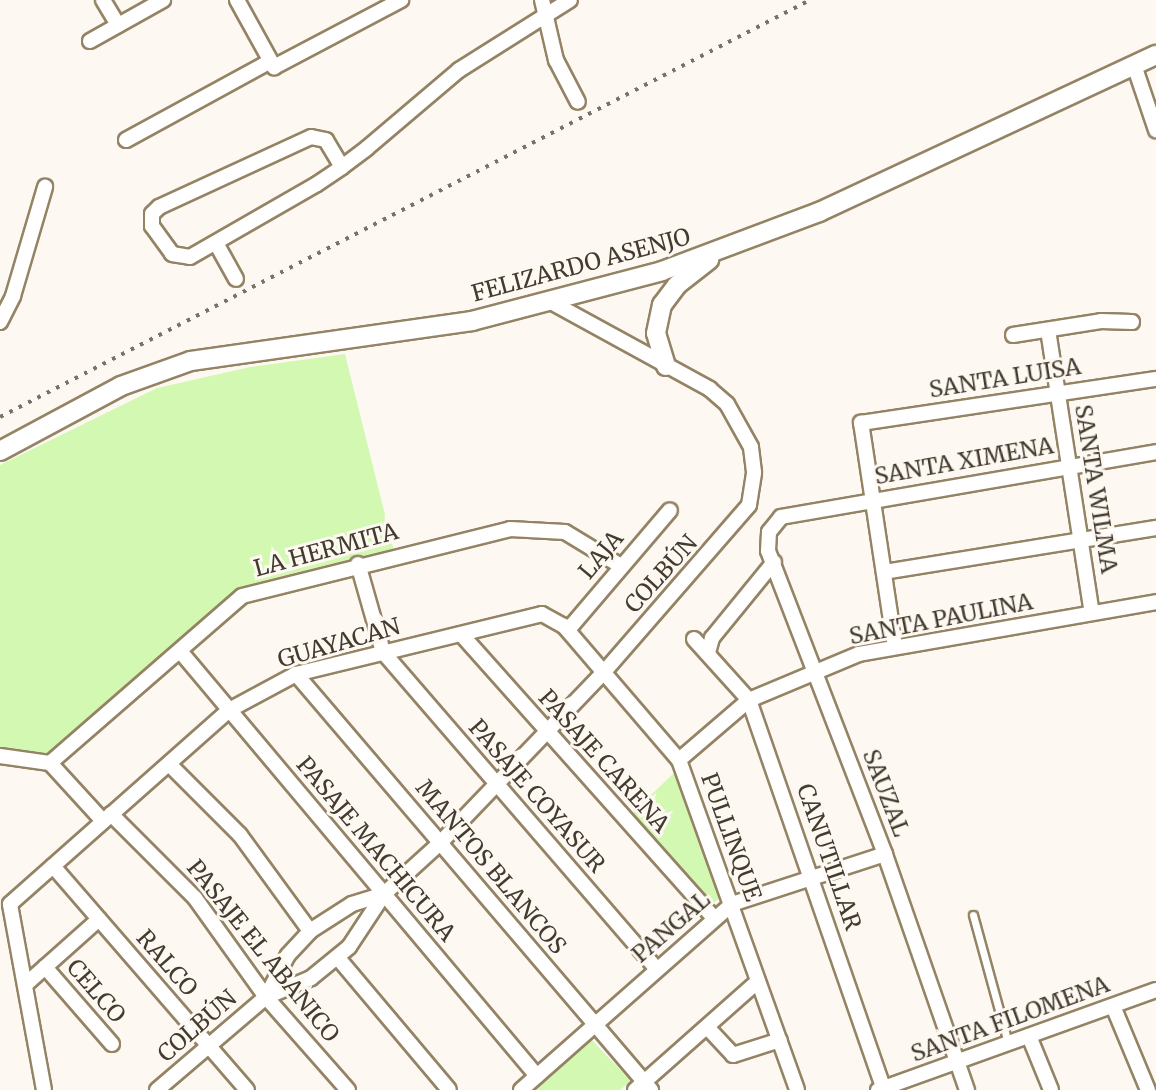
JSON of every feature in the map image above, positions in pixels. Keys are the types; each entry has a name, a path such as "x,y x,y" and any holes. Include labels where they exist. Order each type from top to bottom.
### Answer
{"street":[{"path":"103,0 118,25"},
{"path":"90,41 163,0"},
{"path":"237,0 269,62 282,66 401,0"},
{"path":"342,167 326,140 311,137 159,207 152,214 152,226 175,257 187,258 215,243 342,167 459,70 543,7 570,0"},
{"path":"543,7 556,60 578,102"},
{"name":"FELIZARDO ASENJO","path":"0,451 121,386 191,361 472,321 551,302 720,251 819,212 1156,55"},
{"path":"126,140 269,62"},
{"path":"1134,65 1156,130"},
{"path":"0,322 13,296 45,187"},
{"path":"215,243 236,279"},
{"path":"666,366 656,332 662,305 677,285 720,251"},
{"name":"COLBÚN","path":"266,997 296,986 338,958 364,928 384,894 440,843 604,672 741,518 752,494 751,447 735,413 710,389 551,302"},
{"path":"1013,335 1101,321 1132,322"},
{"name":"SANTA WILMA","path":"1048,330 1092,613"},
{"name":"SANTA LUISA","path":"873,500 861,423 1156,379"},
{"name":"SANTA XIMENA","path":"781,517 1156,452"},
{"path":"873,500 895,647"},
{"name":"LAJA","path":"568,631 670,510"},
{"name":"SAUZAL","path":"781,517 767,538 774,562 884,854 967,1090"},
{"name":"LA HERMITA","path":"50,763 242,596 358,564 510,529 541,527 565,532 621,566"},
{"path":"884,572 1156,528"},
{"path":"708,653 712,638 774,562"},
{"path":"358,564 383,652"},
{"name":"SANTA PAULINA","path":"679,760 748,700 859,654 1156,602"},
{"name":"GUAYACAN","path":"25,985 10,904 229,710 296,674 534,614 555,618 568,631"},
{"name":"PULLINQUE","path":"568,631 679,760 797,1090"},
{"name":"PASAJE CARENA","path":"461,634 714,918"},
{"name":"CANUTILLAR","path":"694,639 748,700 813,876 881,1089"},
{"name":"PASAJE MACHICURA","path":"180,651 537,1076"},
{"name":"PASAJE COYASUR","path":"383,652 657,969"},
{"name":"MANTOS BLANCOS","path":"296,674 595,1024 643,1087"},
{"path":"0,757 50,763 107,818"},
{"path":"169,764 240,835 310,931"},
{"name":"PASAJE EL ABANICO","path":"107,818 195,898 266,997 348,1090"},
{"name":"PANGAL","path":"520,1090 732,904 884,854"},
{"name":"RALCO","path":"53,866 247,1090"},
{"name":"COLBÚN","path":"157,1090 266,997 288,955 310,931 345,908 384,894"},
{"path":"44,1090 25,985 99,919"},
{"path":"338,958 449,1090"},
{"name":"CELCO","path":"45,967 112,1044"},
{"path":"643,1087 758,981"},
{"name":"SANTA FILOMENA","path":"881,1089 1156,990"},
{"path":"1113,1006 1148,1090"},
{"path":"707,1027 733,1055 780,1040"},
{"path":"1029,1036 1051,1090"}],"lane":[{"path":"973,915 1008,1043"}],"green space":[{"path":"345,354 394,551 243,592 48,757 0,749 0,465 157,388 250,367"},
{"path":"674,773 720,898 712,904 632,813"},
{"path":"591,1039 631,1081 620,1090 534,1090"}],"railway":[{"path":"0,417 810,0"}]}
